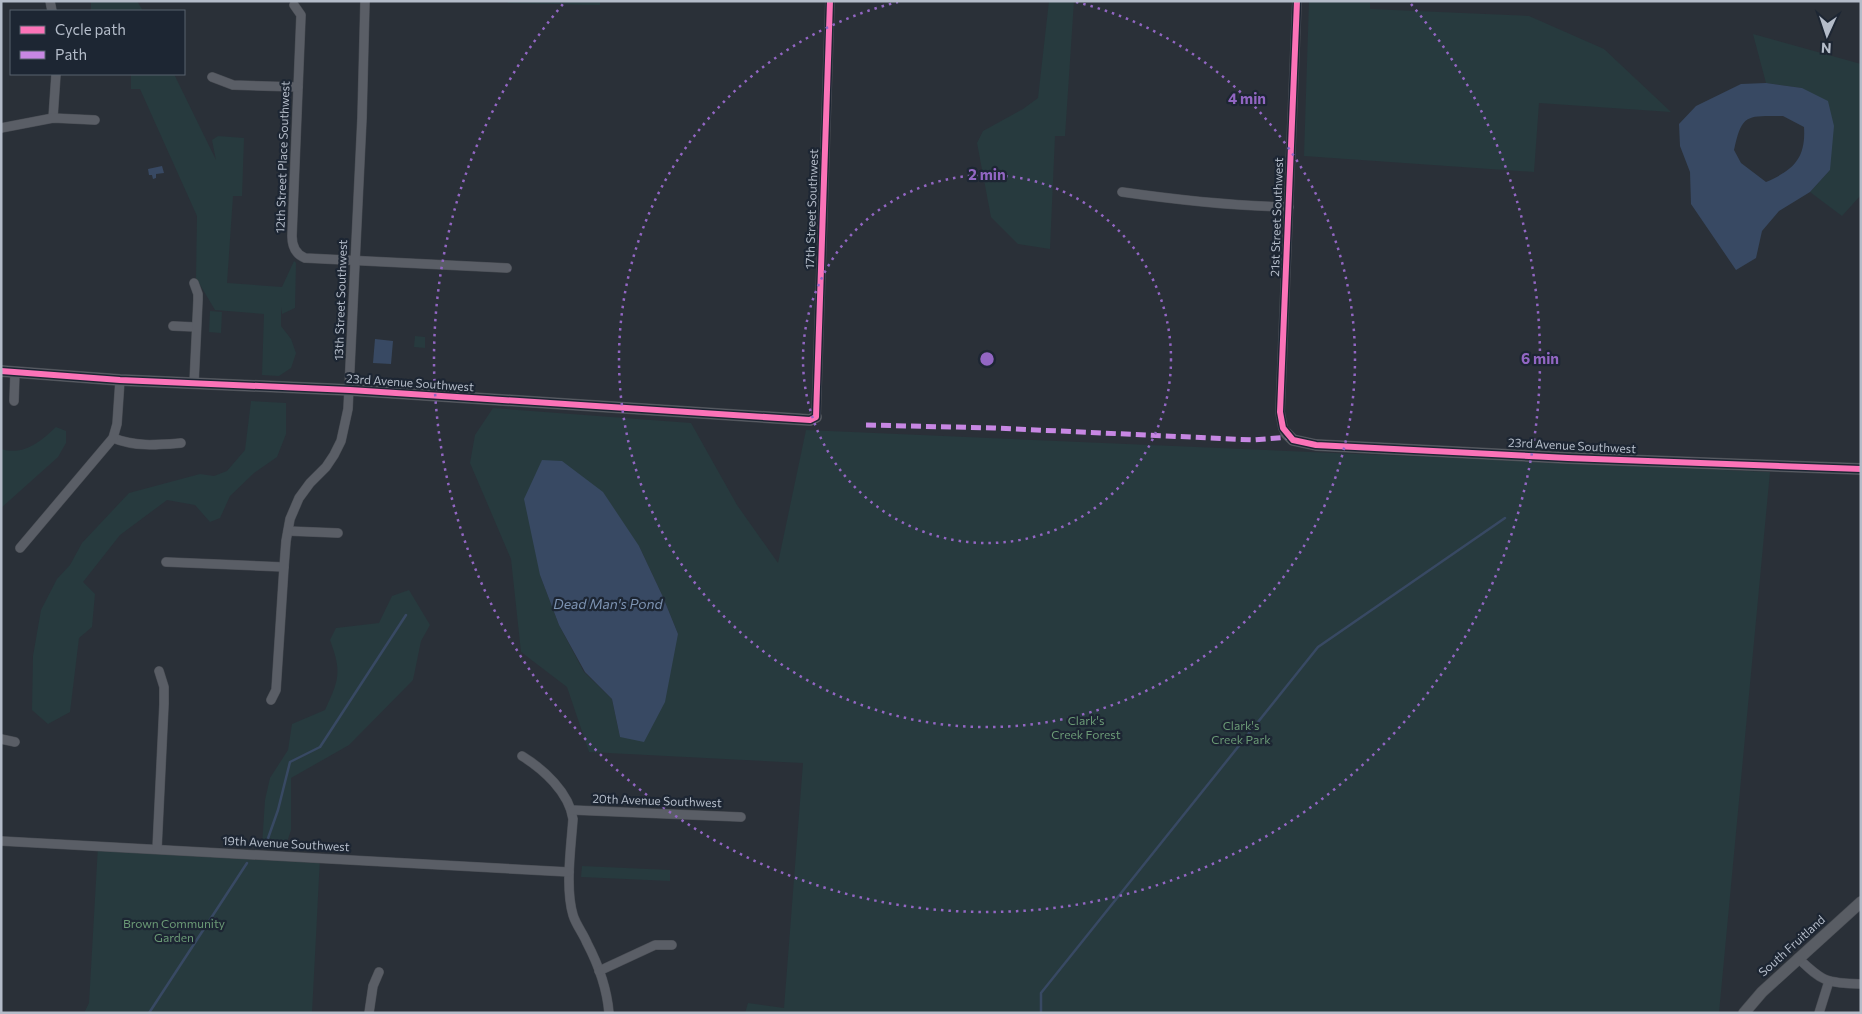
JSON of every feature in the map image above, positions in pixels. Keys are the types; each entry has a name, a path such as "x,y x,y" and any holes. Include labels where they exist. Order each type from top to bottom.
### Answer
{"street":[{"name":"13th Street Southwest","path":"272,700 276,690 284,567 290,519 299,498 310,483 326,467 341,441 346,421 350,390 365,1"},
{"name":"17th Street Southwest","path":"816,417 830,1"},
{"name":"21st Street Southwest","path":"1286,433 1283,428 1280,412 1297,1"},
{"name":"12th Street Place Southwest","path":"294,4 301,15 292,236 294,247 301,256 305,258 507,268"},
{"path":"53,118 56,75"},
{"path":"212,77 233,84 298,87"},
{"path":"1,128 53,118 95,120"},
{"path":"1122,192 1225,204 1289,207"},
{"path":"194,283 198,294 194,383"},
{"path":"173,326 196,327"},
{"name":"23rd Avenue Southwest","path":"1,372 120,380 350,390 810,420 816,417"},
{"path":"14,401 16,372"},
{"path":"20,548 113,438 117,424 120,380"},
{"name":"23rd Avenue Southwest","path":"1286,433 1293,440 1316,445 1861,469"},
{"path":"113,438 131,444 143,445 180,443"},
{"path":"288,531 338,533"},
{"path":"166,562 284,567"},
{"path":"157,849 164,704 164,687 158,671"},
{"path":"1,739 15,742"},
{"path":"522,756 536,764 547,775 572,810 570,872 573,914 599,971 609,1013"},
{"name":"20th Avenue Southwest","path":"572,810 741,817"},
{"name":"19th Avenue Southwest","path":"1,841 570,872"},
{"name":"South Fruitland","path":"1744,1013 1762,992 1861,902"},
{"path":"599,971 655,945 672,945"},
{"path":"1798,958 1814,974 1829,981 1861,984"},
{"path":"370,1013 373,986 380,972"},
{"path":"1820,1013 1829,981"}],"green space":[{"path":"91,1 137,1 142,10 91,10"},
{"path":"505,1 600,1 600,5 508,3"},
{"path":"1049,1 1074,1 1065,136 1055,136 1050,249 1018,244 991,217 977,143 983,131 1023,109 1038,98"},
{"path":"1309,1 1370,1 1370,9 1529,16 1604,49 1671,112 1539,103 1534,172 1304,156"},
{"path":"1753,34 1861,64 1861,195 1842,216 1810,192 1830,170 1802,88 1766,83"},
{"path":"131,75 174,75 216,160 212,140 218,136 244,138 242,196 233,196 227,283 282,287 294,261 296,263 295,308 282,314 281,307 281,326 291,339 296,353 291,368 279,376 262,375 264,314 215,310 196,278 197,216 140,89 131,89"},
{"path":"210,311 222,312 221,333 209,332"},
{"path":"415,336 425,337 425,348 414,347"},
{"path":"251,401 286,403 286,434 277,457 254,473 230,496 220,518 210,522 195,505 167,500 120,535 83,582 95,594 92,627 79,638 70,712 48,724 32,710 33,656 41,610 57,579 70,565 82,543 129,493 200,474 214,476 227,471 245,450"},
{"name":"Clark's Creek Forest","path":"493,408 691,423 737,505 778,563 806,430 1770,472 1719,1013 745,1013 748,1003 784,1008 803,763 589,752 567,687 521,652 511,559 470,463 475,435","holes":["639,546 678,634 620,737 612,699 584,672 559,625 540,575"]},
{"path":"56,427 66,431 66,443 58,457 1,508 1,449 17,451 24,449 44,438"},
{"path":"409,590 430,625 421,641 413,680 349,745 291,778 291,830 285,848 262,846 265,800 270,778 288,750 292,724 325,710 336,683 336,660 330,640 336,628 379,623 392,596"},
{"name":"Brown Community Garden","path":"98,846 320,858 312,1013 84,1013 89,1003"},
{"path":"582,866 670,870 670,881 581,877"}],"water":[{"path":"1766,83 1802,88 1828,101 1834,126 1830,170 1810,192 1779,211 1762,231 1756,258 1736,270 1691,204 1690,172 1680,146 1679,124 1696,106 1741,84","holes":["1783,116 1804,127 1803,147 1796,162 1784,173 1766,182 1741,163 1734,150 1740,129 1748,119 1754,117"]},
{"path":"162,166 164,173 156,174 156,178 153,179 152,175 149,175 148,169"},
{"path":"375,339 393,341 391,364 373,363"},
{"name":"Dead Man's Pond","path":"542,460 562,461 603,492 639,546 678,634 665,702 644,742 620,737 612,699 585,672 559,625 540,575 524,499"}],"waterway":[{"path":"1041,1013 1041,993 1318,647 1505,518"},
{"path":"266,844 278,810 290,762 320,747 406,615"},
{"path":"149,1013 247,863"}],"marked path":[{"path":"866,425 994,428 1254,440 1290,437"}],"cycle path":[{"path":"1,371 120,380 350,390 810,420 816,417 830,1"},
{"path":"1297,1 1280,412 1283,428 1293,440 1316,445 1568,458 1861,469"}],"park label":[{"name":"Clark's Creek Park","path":"1241,733"}]}
